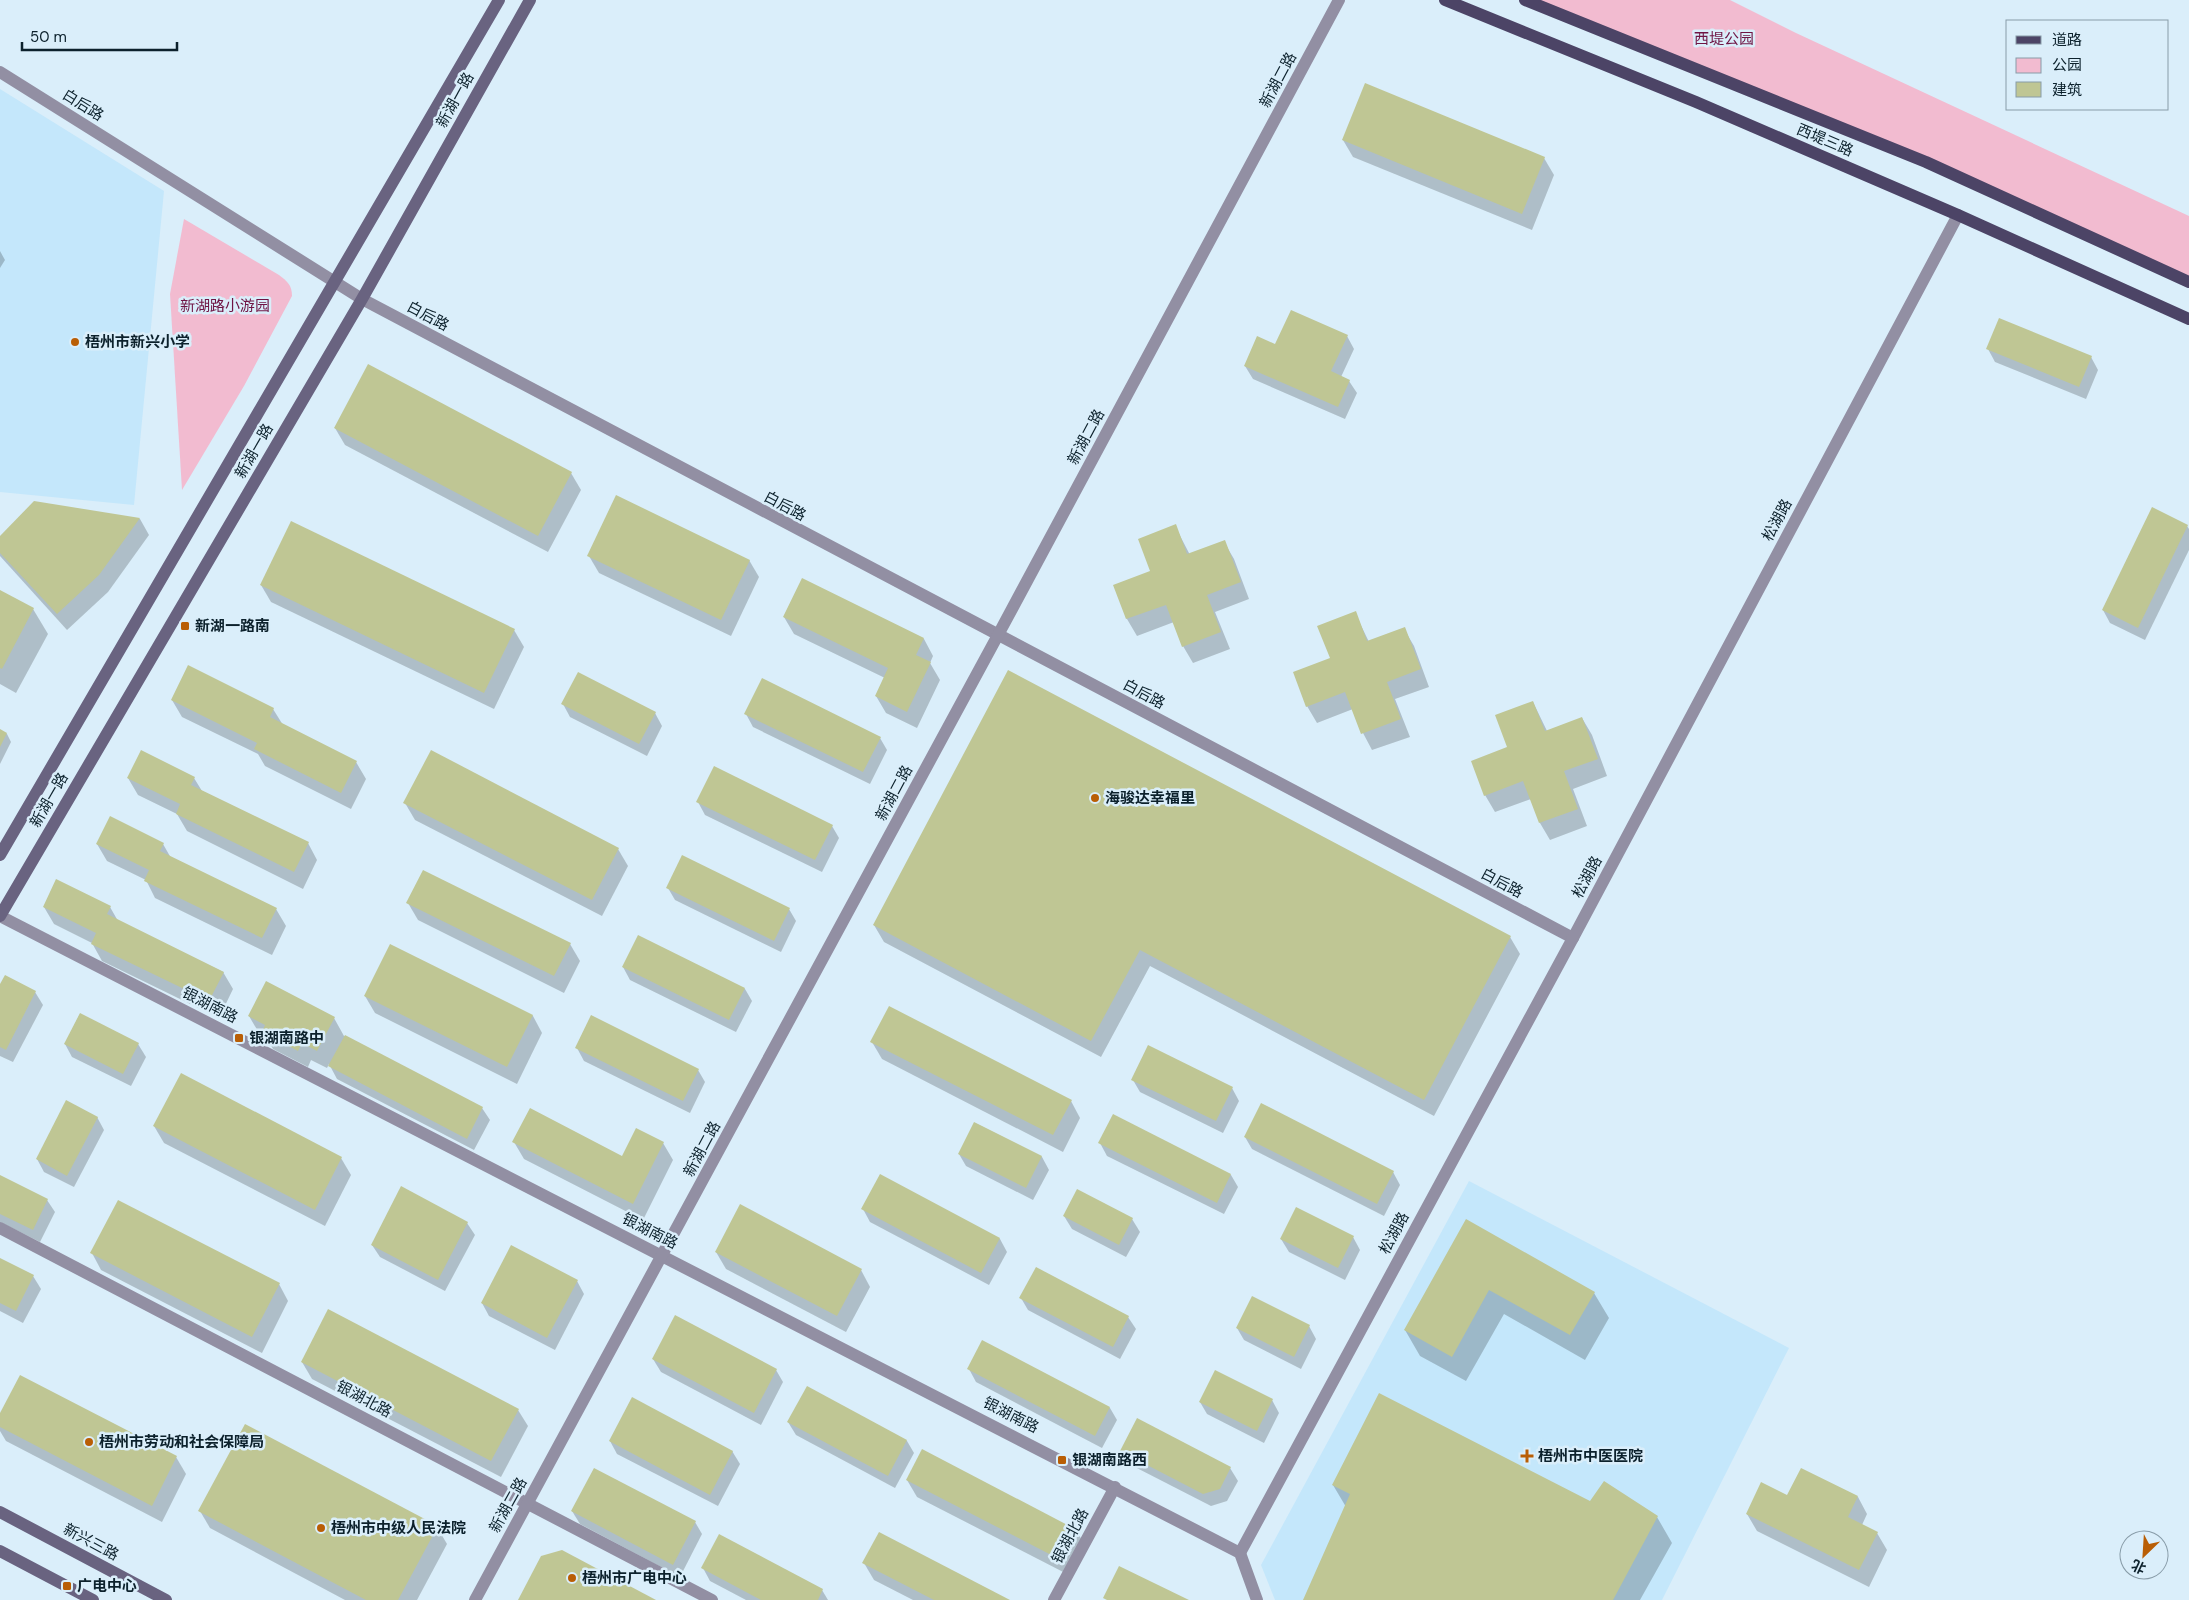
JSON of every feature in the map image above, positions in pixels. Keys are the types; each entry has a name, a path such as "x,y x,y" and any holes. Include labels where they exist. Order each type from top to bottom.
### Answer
{"main road":[{"name":"西堤三路","path":"1445,0 1696,102 1958,215 2189,319"},
{"name":"西堤三路","path":"1525,0 1926,162 2189,282"}],"street":[{"name":"新湖一路","path":"0,855 499,0"},
{"name":"新湖一路","path":"0,916 362,299 530,0"},
{"name":"新湖二路","path":"474,1600 663,1255 1339,0"},
{"name":"白后路","path":"0,72 362,299 1572,938"},
{"name":"松湖路","path":"1240,1552 1572,938 1958,215"},
{"name":"银湖南路","path":"0,916 1240,1552"},
{"name":"银湖北路","path":"0,1228 712,1600"},
{"name":"银湖北路","path":"1054,1600 1114,1487"},
{"name":"新兴三路","path":"0,1512 166,1600"},
{"path":"0,1551 93,1600"},
{"path":"1240,1552 1257,1600"}],"shaded area":[{"name":"梧州市新兴小学","path":"0,89 164,191 134,505 0,492"},
{"name":"梧州市中医医院","path":"1469,1181 1789,1348 1662,1600 1275,1600 1261,1565"}],"green space":[{"name":"西堤公园","path":"1525,0 1730,0 1796,33 2189,216 2189,282 1926,162"},
{"name":"新湖路小游园","path":"184,219 279,275 288,284 292,296 244,386 182,490 170,294"}],"building":[{"path":"1365,83 1545,157 1522,214 1342,140"},
{"path":"1291,310 1348,335 1331,371 1350,380 1338,407 1244,366 1257,336 1275,344"},
{"path":"1999,318 2092,356 2079,387 1986,349"},
{"path":"368,364 572,472 538,536 334,428"},
{"path":"616,495 750,560 721,620 587,556"},
{"path":"34,501 140,518 99,575 57,614 0,553 0,536"},
{"path":"2152,507 2188,525 2138,628 2102,610"},
{"path":"291,521 515,629 484,693 260,585"},
{"path":"1176,524 1187,554 1225,540 1241,582 1207,595 1221,632 1182,647 1166,605 1126,619 1113,585 1150,571 1138,539"},
{"path":"802,578 924,638 916,655 931,662 907,712 875,696 888,668 783,617"},
{"path":"0,590 34,608 2,669 0,668"},
{"path":"1356,611 1367,641 1405,627 1421,669 1387,682 1401,719 1361,734 1345,692 1306,707 1293,672 1330,658 1317,626"},
{"path":"188,665 274,708 270,717 357,761 341,793 254,749 257,743 171,700"},
{"name":"海骏达幸福里","path":"1008,670 1511,936 1424,1100 1140,950 1091,1041 873,925"},
{"path":"578,672 656,712 639,744 561,704"},
{"path":"762,678 881,737 863,772 744,714"},
{"path":"1533,701 1545,731 1582,717 1598,759 1564,771 1578,809 1539,823 1523,781 1484,796 1471,761 1507,747 1495,715"},
{"path":"0,729 7,733 0,747"},
{"path":"141,750 195,777 191,785 309,842 294,872 176,814 180,804 127,778"},
{"path":"431,750 619,848 592,900 403,803"},
{"path":"714,766 833,825 815,860 696,802"},
{"path":"110,816 164,843 160,851 277,908 262,938 144,881 149,870 96,844"},
{"path":"682,855 790,908 774,941 666,888"},
{"path":"423,870 571,943 554,976 406,903"},
{"path":"56,879 111,906 107,914 224,972 209,1001 91,944 96,933 43,907"},
{"path":"638,935 745,988 729,1020 622,967"},
{"path":"390,944 533,1015 507,1067 364,996"},
{"path":"5,975 36,991 6,1050 0,1047 0,984"},
{"path":"266,981 335,1017 317,1051 302,1043 298,1051 262,1032 265,1025 248,1016"},
{"path":"889,1006 1072,1100 1053,1135 870,1042"},
{"path":"80,1013 139,1043 123,1074 64,1044"},
{"path":"591,1015 699,1069 683,1101 575,1048"},
{"path":"345,1035 483,1107 467,1139 328,1066"},
{"path":"1148,1045 1233,1087 1216,1121 1131,1080"},
{"path":"181,1073 342,1157 315,1210 153,1126"},
{"path":"66,1100 98,1117 67,1176 36,1159"},
{"path":"1261,1103 1394,1171 1377,1204 1244,1137"},
{"path":"530,1108 622,1156 636,1128 664,1142 633,1204 512,1142"},
{"path":"1113,1114 1231,1174 1217,1203 1098,1143"},
{"path":"974,1122 1042,1156 1026,1188 958,1154"},
{"path":"880,1174 1000,1238 981,1273 861,1209"},
{"path":"0,1175 48,1199 33,1230 0,1214"},
{"path":"401,1186 468,1222 438,1280 371,1245"},
{"path":"1077,1189 1133,1218 1119,1245 1063,1216"},
{"path":"118,1200 280,1283 252,1337 90,1253"},
{"path":"740,1204 862,1269 837,1316 715,1252"},
{"path":"1296,1207 1354,1236 1338,1268 1280,1239"},
{"path":"1466,1219 1595,1292 1570,1335 1489,1290 1452,1357 1404,1330"},
{"path":"511,1245 578,1280 547,1338 481,1303"},
{"path":"0,1258 34,1275 16,1311 0,1303"},
{"path":"1036,1267 1129,1316 1113,1347 1019,1298"},
{"path":"1252,1296 1310,1325 1294,1357 1236,1328"},
{"path":"328,1309 519,1409 491,1461 301,1362"},
{"path":"675,1315 777,1369 754,1413 652,1359"},
{"path":"982,1340 1110,1407 1095,1436 967,1369"},
{"path":"1215,1370 1273,1399 1257,1431 1199,1402"},
{"name":"梧州市劳动和社会保障局","path":"20,1375 177,1456 152,1506 0,1427 0,1413"},
{"path":"807,1386 907,1440 888,1476 787,1422"},
{"path":"1379,1393 1590,1501 1604,1481 1658,1516 1613,1600 1303,1600 1350,1494 1332,1485"},
{"path":"632,1397 733,1451 710,1495 609,1441"},
{"path":"1137,1418 1231,1467 1220,1489 1203,1494 1120,1451"},
{"path":"245,1424 438,1526 398,1600 366,1600 198,1511"},
{"path":"922,1449 1077,1530 1061,1560 906,1480"},
{"path":"594,1468 696,1521 673,1565 571,1511"},
{"path":"1801,1468 1858,1496 1848,1517 1878,1532 1859,1570 1746,1514 1761,1482 1787,1495"},
{"path":"879,1532 1010,1600 934,1600 862,1563"},
{"path":"719,1534 823,1589 818,1600 761,1600 701,1568"},
{"name":"梧州市广电中心","path":"562,1550 656,1600 518,1600 541,1556"},
{"path":"1119,1566 1189,1600 1107,1600 1103,1598"}],"place":[{"name":"梧州市新兴小学","path":"75,342"},
{"name":"新湖一路南","path":"185,626"},
{"name":"海骏达幸福里","path":"1095,798"},
{"name":"银湖南路中","path":"239,1038"},
{"name":"梧州市劳动和社会保障局","path":"89,1442"},
{"name":"梧州市中医医院","path":"1527,1456"},
{"name":"银湖南路西","path":"1062,1460"},
{"name":"梧州市中级人民法院","path":"321,1528"},
{"name":"梧州市广电中心","path":"572,1578"},
{"name":"广电中心","path":"67,1586"}]}
